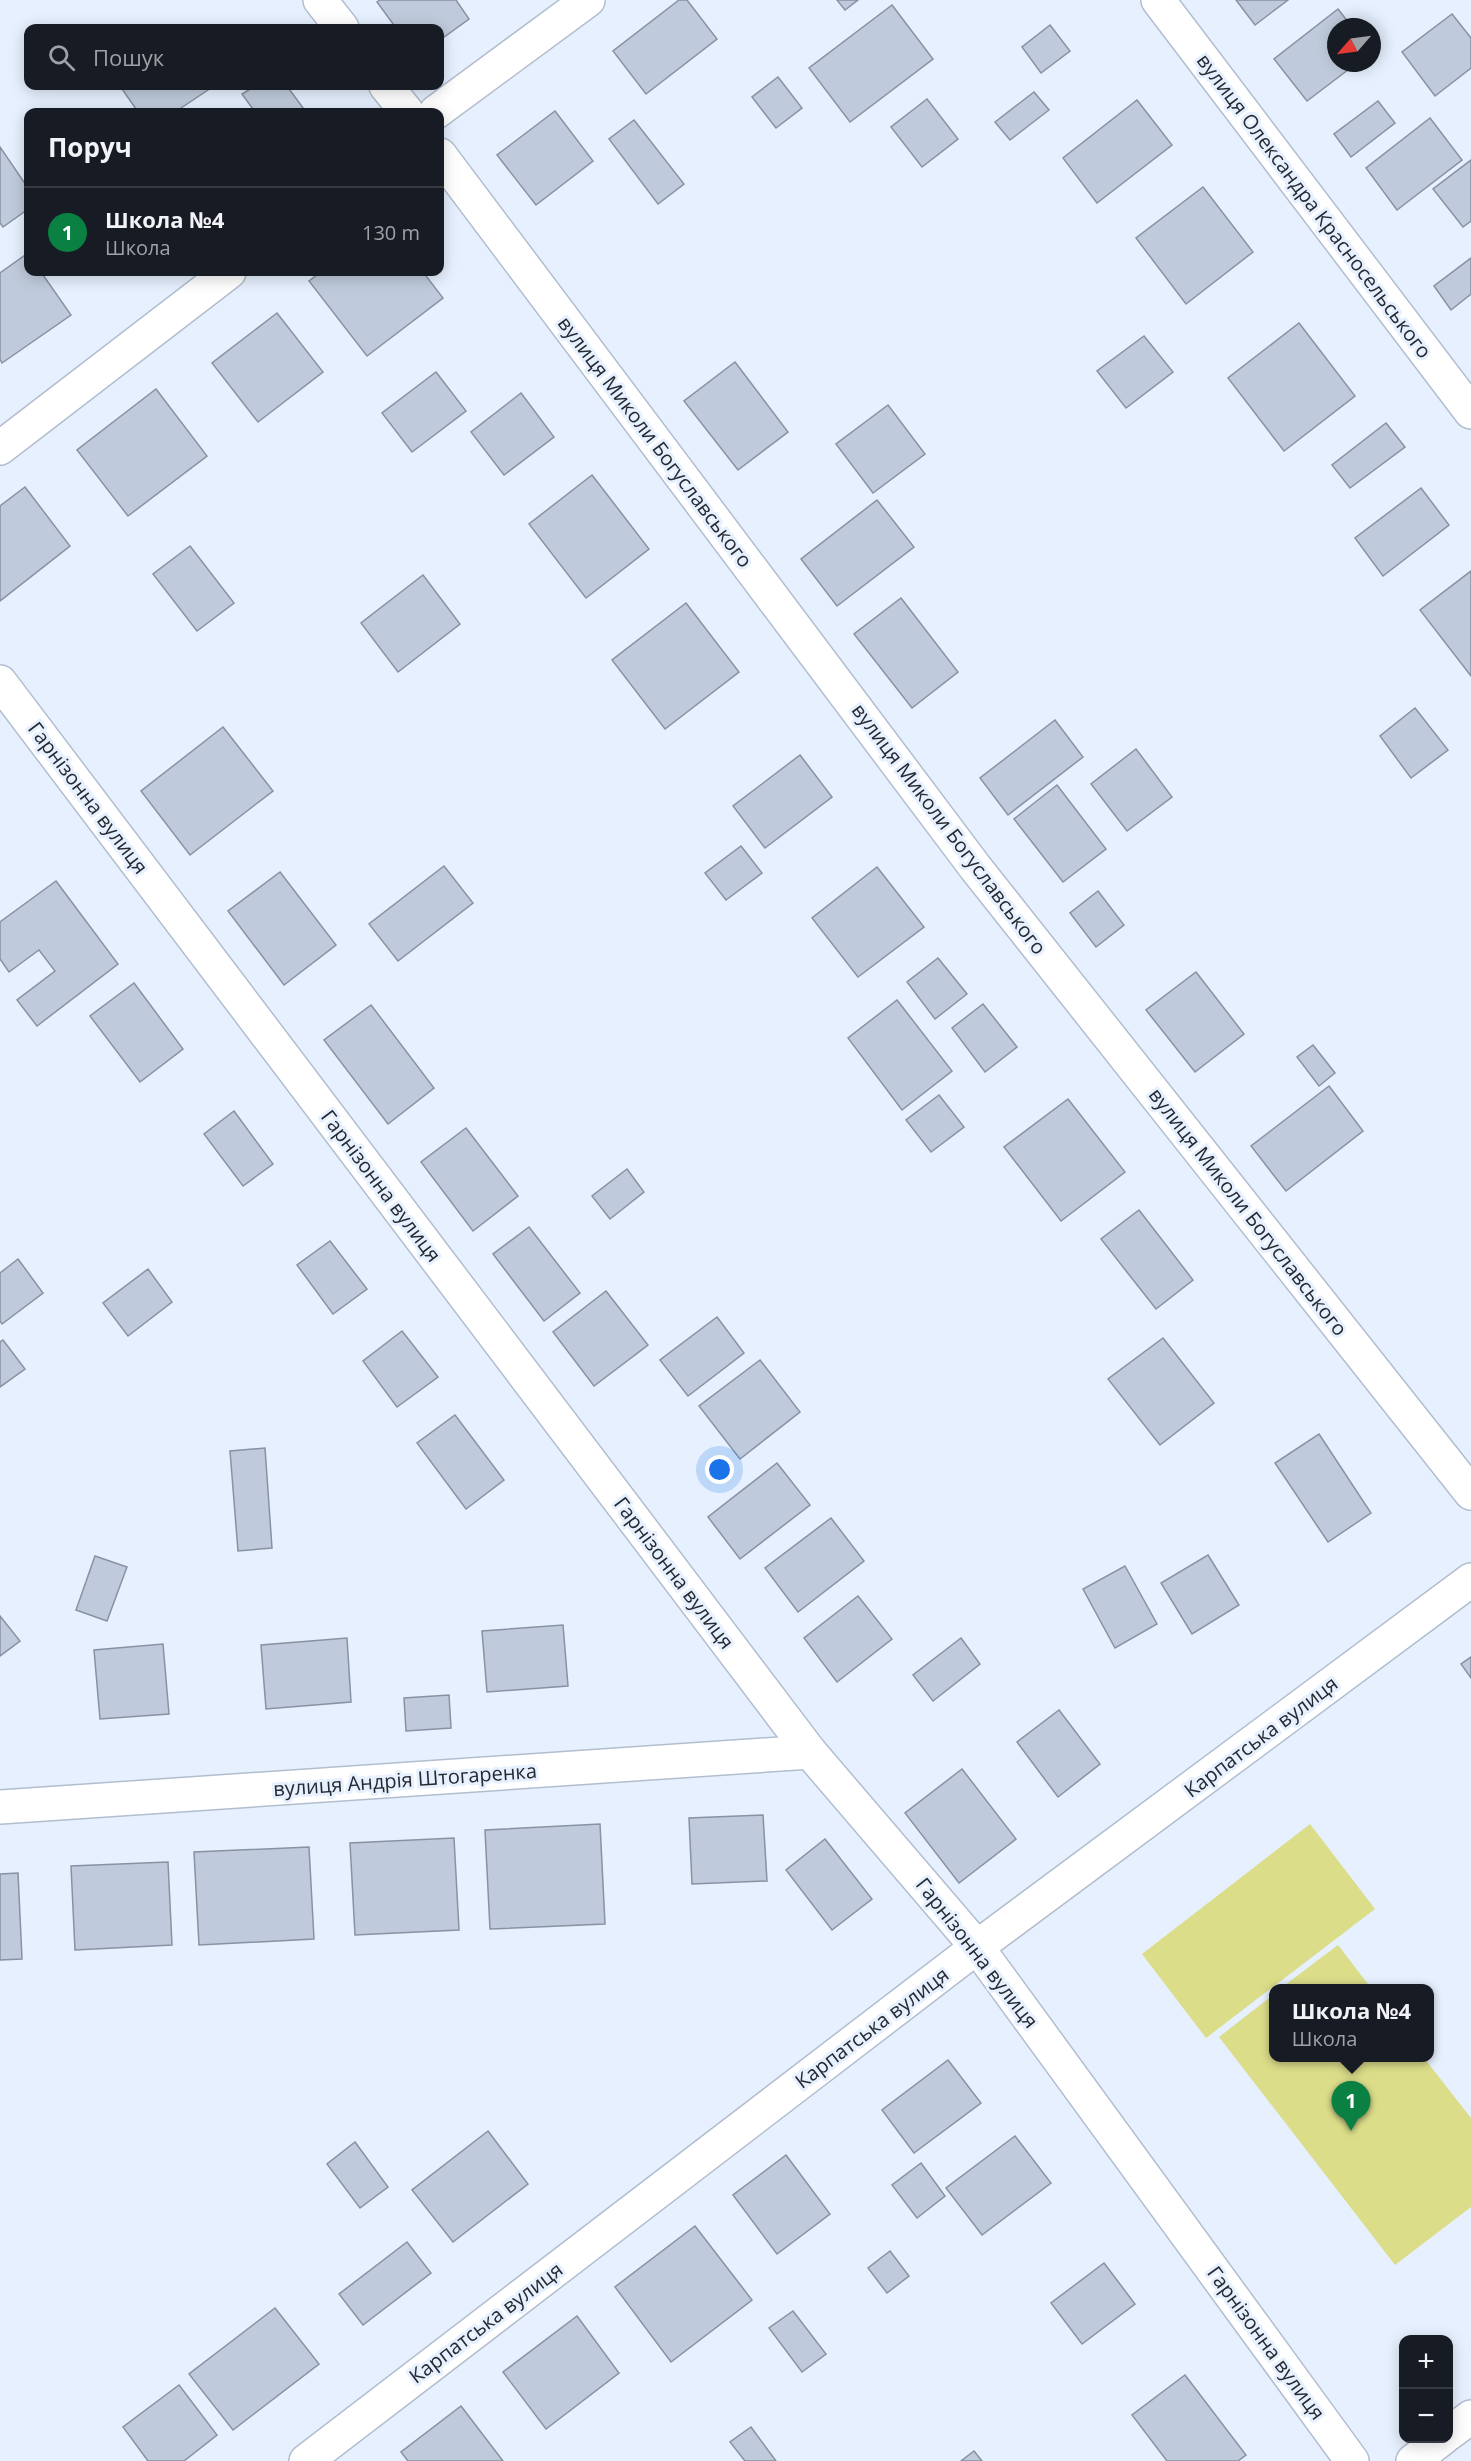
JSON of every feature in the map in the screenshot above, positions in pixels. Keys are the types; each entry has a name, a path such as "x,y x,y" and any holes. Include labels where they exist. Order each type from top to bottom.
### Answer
{"street":[{"path":"320,0 339,24"},
{"path":"441,108 588,0"},
{"name":"вулиця Олександра Красносельського","path":"1158,0 1471,412"},
{"path":"389,90 404,108"},
{"name":"вулиця Миколи Богуславського","path":"444,160 975,867 1471,1493"},
{"path":"0,448 224,276"},
{"name":"Гарнізонна вулиця","path":"0,682 810,1752 977,1947 1352,2461"},
{"name":"Карпатська вулиця","path":"306,2461 977,1947 1471,1580"},
{"name":"вулиця Андрія Штогаренка","path":"5,1800 810,1752"},
{"path":"1453,2431 1471,2417"},
{"path":"1413,2461 1438,2443"}],"green space":[{"path":"1310,1824 1375,1909 1277,1984 1269,1984 1269,1990 1206,2038 1142,1954"},
{"path":"1338,1945 1368,1984 1286,1984"},
{"path":"1269,1998 1269,2062 1427,2062 1471,2118 1471,2207 1395,2265 1219,2037"}],"building":[{"path":"380,0 456,0 469,19 444,37 444,24 393,24 377,2"},
{"path":"679,0 687,0 717,39 646,94 613,51"},
{"path":"837,0 858,0 845,10"},
{"path":"1236,0 1288,0 1255,25"},
{"path":"892,5 933,59 850,122 809,68"},
{"path":"1338,9 1345,18 1327,18 1327,72 1345,72 1307,101 1274,59"},
{"path":"1452,14 1471,38 1471,68 1435,96 1402,52"},
{"path":"1050,25 1070,51 1041,73 1022,47"},
{"path":"778,77 802,108 776,128 752,97"},
{"path":"123,90 208,90 181,108 135,108"},
{"path":"248,90 290,90 303,108 252,108 242,94"},
{"path":"1034,92 1049,110 1010,140 995,122"},
{"path":"927,99 958,139 922,167 891,127"},
{"path":"1137,100 1172,145 1097,203 1063,158"},
{"path":"1378,101 1395,123 1351,157 1334,134"},
{"path":"555,111 593,161 536,205 497,155"},
{"path":"1430,118 1462,160 1397,210 1366,168"},
{"path":"634,120 684,184 658,204 609,139"},
{"path":"0,147 24,182 24,212 3,227 0,223"},
{"path":"1471,160 1471,221 1463,227 1433,189"},
{"path":"1203,187 1253,252 1186,304 1136,238"},
{"path":"24,256 24,276 44,276 71,315 2,363 0,359 0,273"},
{"path":"1471,258 1471,294 1451,310 1434,286"},
{"path":"316,276 426,276 443,298 367,356 309,281"},
{"path":"277,313 323,372 258,422 212,363"},
{"path":"1299,323 1355,396 1284,451 1228,378"},
{"path":"1144,336 1173,372 1126,408 1097,371"},
{"path":"735,362 788,432 738,470 684,401"},
{"path":"436,372 466,411 412,452 382,413"},
{"path":"156,389 207,456 128,516 77,450"},
{"path":"521,393 554,437 504,475 471,432"},
{"path":"888,405 925,454 873,493 836,444"},
{"path":"1386,423 1405,447 1350,488 1332,465"},
{"path":"592,475 649,549 586,598 529,524"},
{"path":"25,487 70,546 0,601 0,506"},
{"path":"1421,488 1449,525 1383,576 1355,538"},
{"path":"877,500 914,547 837,606 801,559"},
{"path":"190,546 234,603 197,631 153,574"},
{"path":"1471,571 1471,676 1420,610"},
{"path":"423,575 460,624 398,672 361,623"},
{"path":"901,598 958,672 912,708 854,634"},
{"path":"686,603 739,672 665,729 612,660"},
{"path":"1415,708 1448,750 1411,778 1380,736"},
{"path":"1055,720 1083,757 1008,815 980,778"},
{"path":"223,727 273,791 190,855 141,791"},
{"path":"1136,749 1172,797 1127,831 1091,784"},
{"path":"800,755 832,797 765,848 733,806"},
{"path":"1057,785 1106,849 1063,882 1014,819"},
{"path":"741,846 762,873 726,900 705,873"},
{"path":"444,866 473,903 398,961 369,924"},
{"path":"877,867 924,927 858,977 812,918"},
{"path":"280,872 336,945 284,985 228,911"},
{"path":"56,881 118,964 37,1026 17,1000 55,971 39,950 9,972 0,959 0,922"},
{"path":"1098,891 1124,925 1096,947 1070,913"},
{"path":"938,958 967,994 935,1019 907,982"},
{"path":"1196,972 1244,1034 1195,1072 1146,1010"},
{"path":"134,983 183,1049 140,1082 90,1016"},
{"path":"897,1000 952,1071 902,1110 848,1038"},
{"path":"983,1004 1017,1047 985,1072 952,1028"},
{"path":"371,1005 434,1088 388,1124 324,1040"},
{"path":"1313,1045 1335,1073 1319,1086 1297,1057"},
{"path":"1329,1086 1363,1131 1286,1191 1251,1146"},
{"path":"939,1095 964,1127 931,1152 906,1120"},
{"path":"1068,1099 1125,1172 1061,1221 1004,1147"},
{"path":"234,1111 273,1164 243,1186 204,1134"},
{"path":"466,1128 518,1196 473,1231 421,1162"},
{"path":"627,1169 644,1192 610,1219 592,1196"},
{"path":"1139,1210 1193,1280 1156,1309 1101,1239"},
{"path":"529,1227 580,1293 544,1321 493,1254"},
{"path":"330,1241 367,1289 333,1314 297,1265"},
{"path":"18,1259 43,1293 2,1324 0,1321 0,1273"},
{"path":"148,1269 172,1302 128,1336 103,1303"},
{"path":"606,1291 648,1345 594,1386 553,1332"},
{"path":"717,1317 744,1353 688,1396 660,1360"},
{"path":"402,1331 438,1377 397,1407 363,1361"},
{"path":"1163,1338 1214,1403 1160,1445 1108,1379"},
{"path":"3,1340 25,1369 0,1387 0,1342"},
{"path":"760,1360 800,1412 740,1459 699,1406"},
{"path":"455,1415 504,1480 466,1509 417,1443"},
{"path":"1319,1434 1371,1513 1328,1542 1275,1463"},
{"path":"265,1448 272,1548 238,1551 230,1451"},
{"path":"777,1463 810,1505 740,1559 708,1517"},
{"path":"831,1518 864,1561 798,1612 765,1568"},
{"path":"1208,1555 1239,1605 1192,1634 1161,1583"},
{"path":"95,1556 127,1567 107,1621 76,1610"},
{"path":"1125,1566 1157,1624 1115,1648 1083,1589"},
{"path":"858,1596 892,1639 837,1682 804,1638"},
{"path":"0,1616 20,1641 0,1656"},
{"path":"563,1625 568,1686 487,1692 482,1631"},
{"path":"347,1638 351,1702 266,1709 261,1645"},
{"path":"961,1638 980,1664 933,1701 913,1675"},
{"path":"163,1644 169,1714 100,1719 94,1650"},
{"path":"1471,1657 1471,1678 1461,1664"},
{"path":"449,1695 451,1728 406,1731 404,1698"},
{"path":"1059,1710 1100,1764 1058,1797 1017,1742"},
{"path":"962,1769 1016,1839 959,1883 905,1813"},
{"path":"763,1815 767,1881 692,1884 689,1818"},
{"path":"600,1824 605,1924 490,1929 485,1830"},
{"path":"454,1838 459,1930 355,1935 350,1843"},
{"path":"825,1839 872,1899 832,1930 786,1870"},
{"path":"309,1847 314,1939 199,1945 194,1852"},
{"path":"168,1862 172,1945 75,1950 71,1866"},
{"path":"18,1873 22,1959 0,1960 0,1874"},
{"path":"948,2060 981,2103 914,2153 882,2110"},
{"path":"488,2131 528,2184 453,2242 412,2190"},
{"path":"1015,2136 1051,2183 982,2235 946,2188"},
{"path":"355,2142 388,2187 360,2208 327,2164"},
{"path":"786,2155 830,2214 777,2254 733,2195"},
{"path":"921,2163 945,2196 917,2218 892,2185"},
{"path":"695,2226 752,2300 671,2362 615,2287"},
{"path":"407,2242 431,2273 363,2325 339,2294"},
{"path":"890,2251 909,2276 887,2293 868,2268"},
{"path":"1104,2263 1135,2304 1082,2344 1051,2303"},
{"path":"275,2308 319,2364 233,2430 189,2374"},
{"path":"793,2311 826,2354 802,2372 769,2328"},
{"path":"577,2316 619,2373 546,2429 503,2372"},
{"path":"1185,2375 1246,2455 1238,2461 1167,2461 1132,2415"},
{"path":"179,2385 217,2435 184,2461 148,2461 123,2427"},
{"path":"461,2406 503,2461 408,2461 401,2452"},
{"path":"751,2427 776,2461 745,2461 730,2442"},
{"path":"974,2451 982,2461 961,2461"}],"place":[{"name":"Школа №4","path":"1351,2131"}]}
